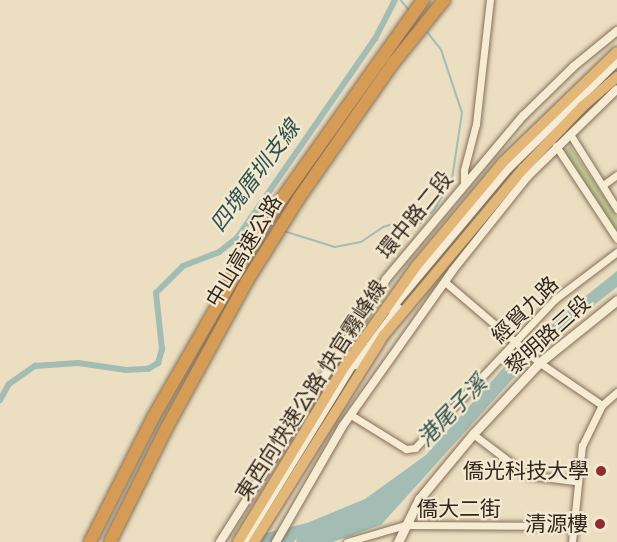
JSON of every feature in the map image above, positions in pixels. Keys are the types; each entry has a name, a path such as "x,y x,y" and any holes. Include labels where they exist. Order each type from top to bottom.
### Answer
{"highway":[{"name":"中山高速公路","path":"92,537 159,407 266,221 423,0"},
{"name":"中山高速公路","path":"112,538 167,427 253,271 353,120 444,0"},
{"name":"東西向快速公路 快官霧峰線","path":"238,542 342,370 417,265 502,162 616,55"},
{"name":"東西向快速公路 快官霧峰線","path":"254,542 384,335 523,168 617,77"}],"main road":[{"name":"黎明路三段","path":"398,542 405,525 428,486 472,434 539,363 617,300"}],"street":[{"path":"464,183 464,170 476,124 490,0"},
{"name":"環中路二段","path":"220,542 356,322 464,183 564,75 617,31"},
{"name":"環中路二段","path":"246,542 346,373 389,311 509,168 616,55"},
{"path":"246,542 386,320 544,138 617,69"},
{"path":"276,542 351,415 445,282 528,176 556,146 617,89"},
{"path":"570,134 617,209"},
{"path":"556,146 617,238"},
{"path":"603,185 617,175"},
{"name":"經貿九路","path":"351,415 412,450 516,343 555,299 617,252"},
{"path":"445,282 539,363 602,405"},
{"path":"572,542 575,481 588,427 602,405 617,392"},
{"path":"472,434 527,476 575,481"},
{"name":"僑大二街","path":"347,542 405,525 573,526"}],"green space":[{"path":"570,146 617,216 617,235 563,154"}],"water":[{"path":"617,271 617,287 543,345 381,525 333,542 296,542 297,538 294,542 229,542 307,523 365,499 426,455 521,348"}],"waterway":[{"name":"四塊厝圳支線","path":"0,400 9,384 35,366 78,363 126,370 148,369 158,363 162,349 156,293 183,266 219,252 237,238 375,39 395,0"},
{"path":"401,0 410,11"},
{"path":"284,231 335,247 361,242 383,227 407,220 421,223 434,210 452,179 462,113 441,50 426,31"},
{"path":"255,212 262,217"}],"place":[{"name":"僑光科技大學","path":"601,471"},
{"name":"清源樓","path":"600,524"}],"water label":[{"name":"港尾子溪","path":"452,411"}]}
